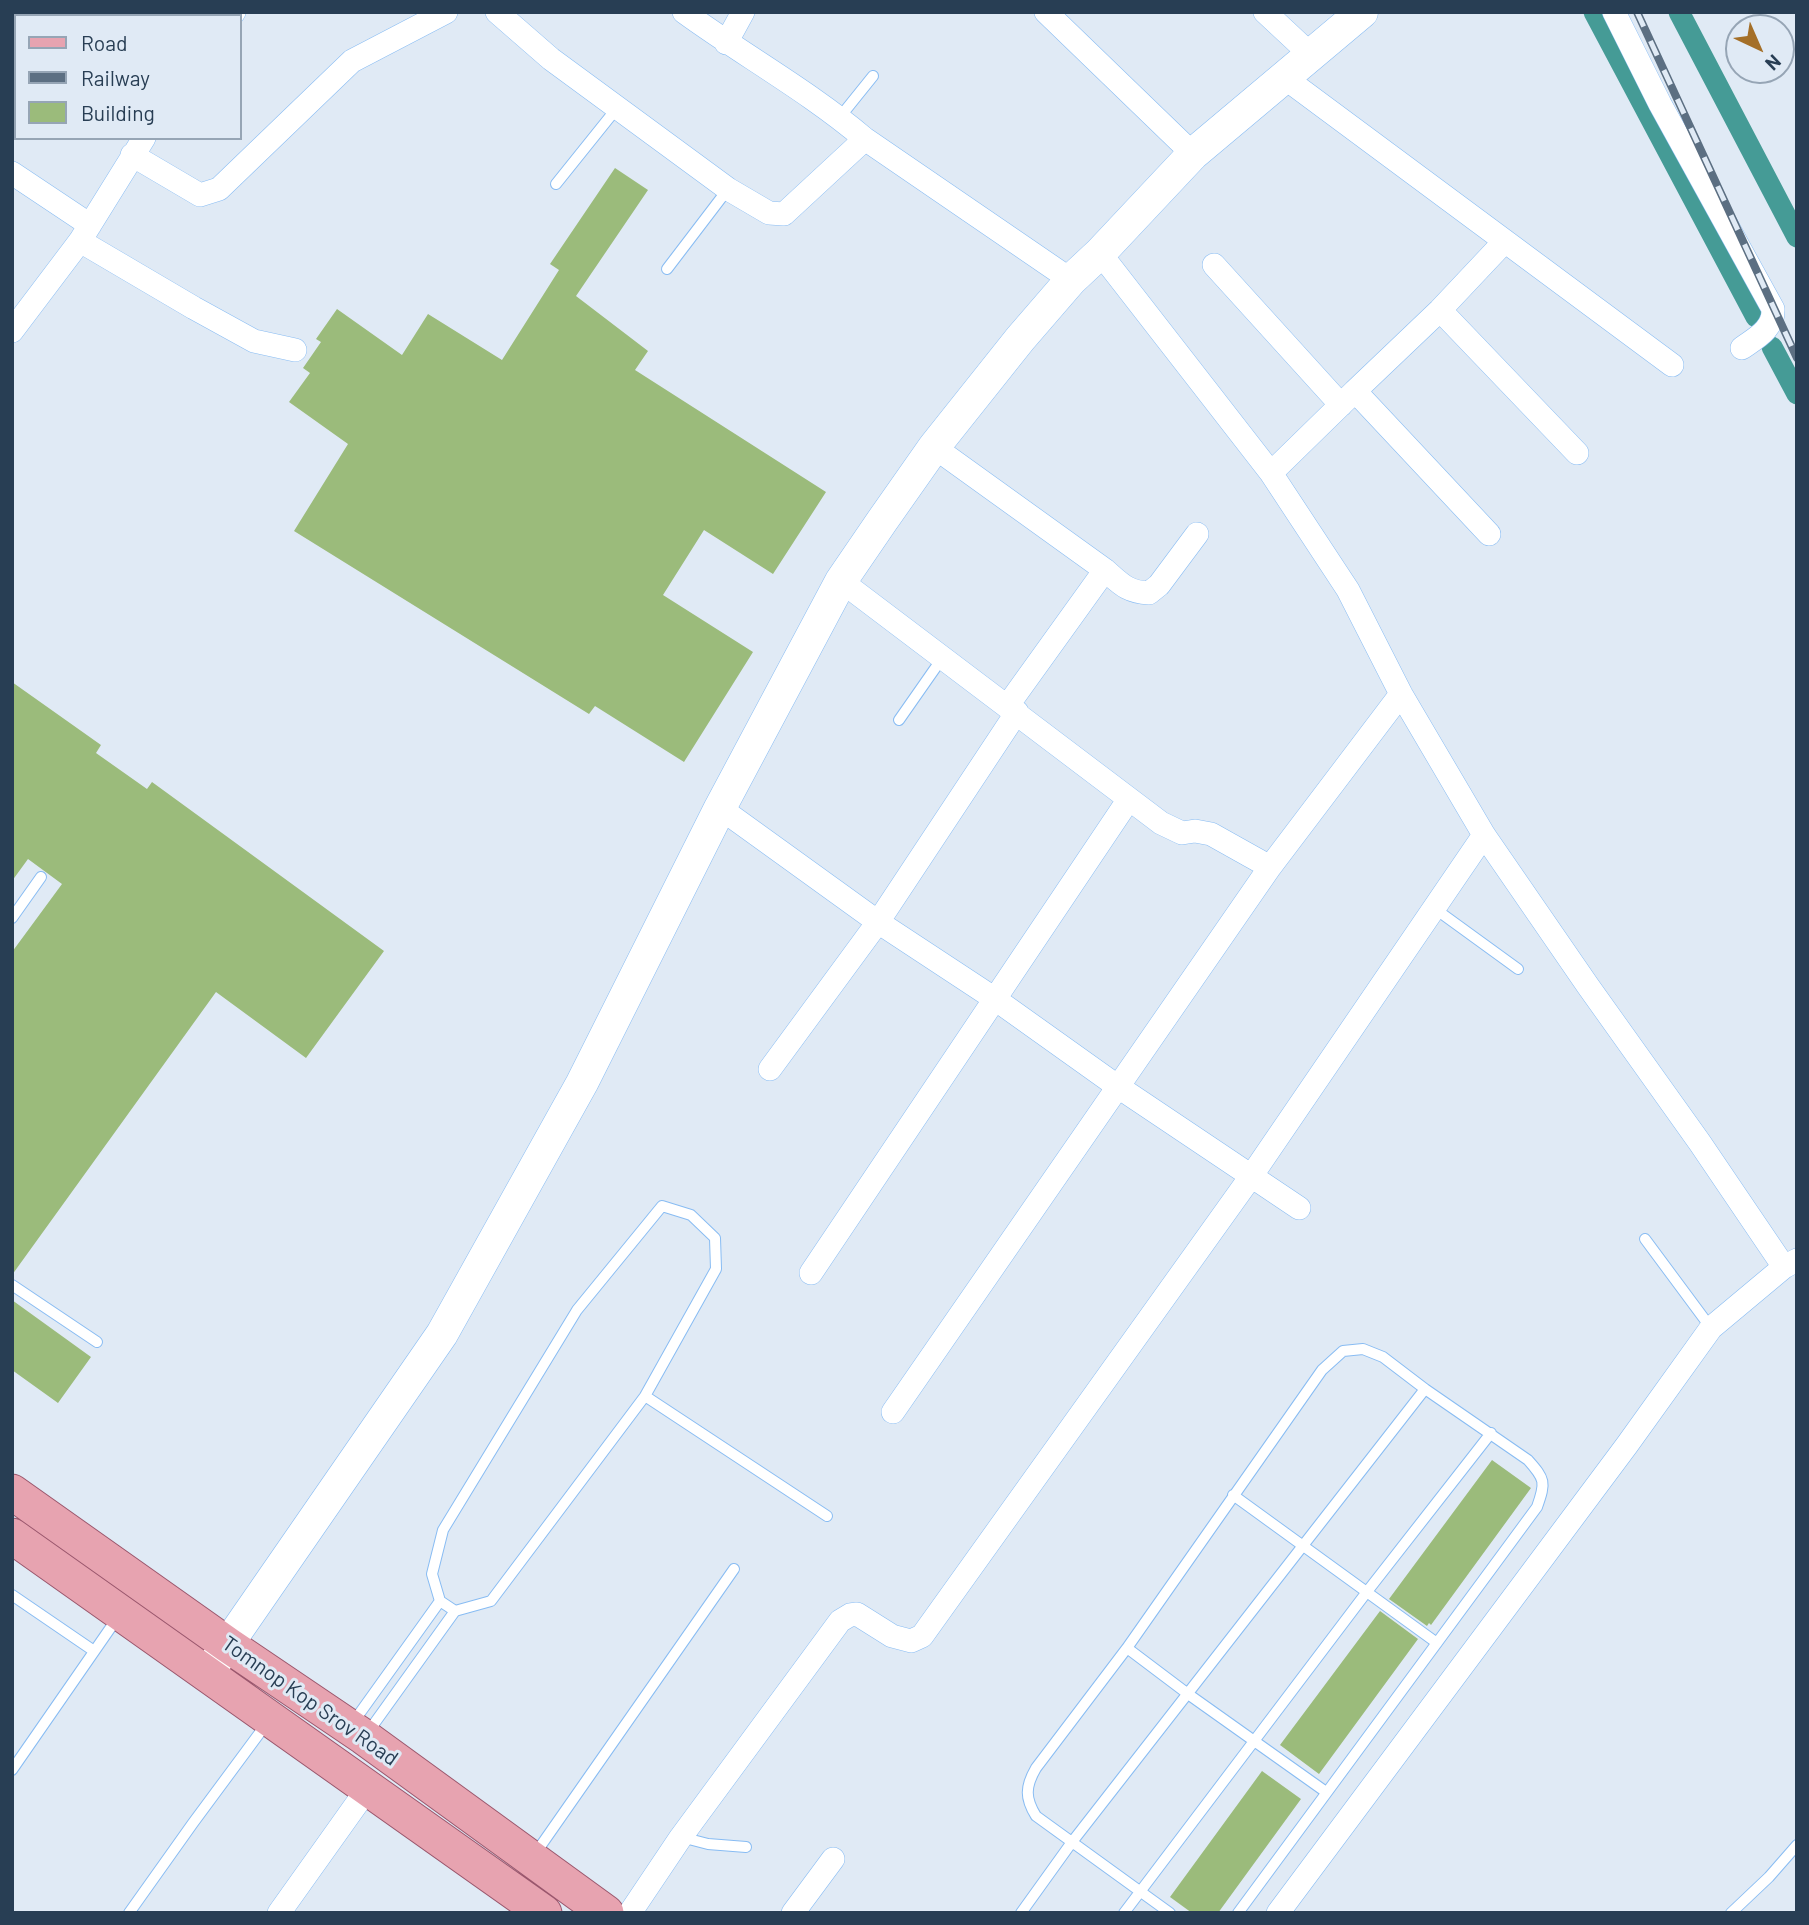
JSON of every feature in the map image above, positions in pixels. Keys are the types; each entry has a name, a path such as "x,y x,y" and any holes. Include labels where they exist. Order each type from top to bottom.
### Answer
{"main road":[{"name":"Tomnop Kop Srov Road","path":"12,1492 228,1645 357,1732 606,1913"},
{"name":"Tomnop Kop Srov Road","path":"13,1537 271,1718 531,1909"}],"street":[{"path":"12,331 85,233 137,144 200,195 219,189 352,61 446,12"},
{"path":"497,12 551,59 617,108 728,189 769,213 784,214 865,139"},
{"path":"684,12 726,43 840,117 865,139 1071,280"},
{"path":"726,43 743,12"},
{"path":"1046,12 1193,154"},
{"path":"1265,12 1310,54"},
{"path":"207,1674 442,1334 582,1083 720,808 841,581 934,447 1071,280 1193,154 1363,12"},
{"path":"1614,12 1660,104 1773,309 1774,319 1768,329 1742,348"},
{"path":"1285,78 1671,365"},
{"path":"12,173 85,233 194,308 254,341 295,351"},
{"path":"1271,472 1440,310 1505,241"},
{"path":"1100,253 1271,472 1348,590 1401,694 1484,835 1700,1143 1791,1264 1711,1328 1278,1913"},
{"path":"1214,265 1489,534"},
{"path":"1440,310 1577,453"},
{"path":"934,447 1125,587 1136,592 1149,593 1159,585 1197,534"},
{"path":"770,1069 878,922 1012,709 1105,570"},
{"path":"841,581 1161,823 1182,832 1211,834 1270,867"},
{"path":"893,1412 1270,867 1401,694"},
{"path":"811,1273 1129,799"},
{"path":"720,808 878,922 1299,1208"},
{"path":"631,1913 681,1837 840,1620 857,1614 892,1636 911,1642 922,1636 1252,1175 1484,835"},
{"path":"279,1913 368,1788"},
{"path":"793,1913 833,1859"}],"lane":[{"path":"840,117 873,76"},
{"path":"556,184 617,108"},
{"path":"667,269 728,189"},
{"path":"899,720 943,657"},
{"path":"12,918 41,877"},
{"path":"1434,908 1518,970"},
{"path":"357,1732 455,1611 491,1601 645,1396 716,1269 715,1238 691,1215 662,1206 577,1310 443,1530 432,1574 440,1601 455,1611"},
{"path":"1645,1239 1711,1328"},
{"path":"12,1285 97,1342"},
{"path":"1170,1913 1036,1816 1029,1805 1029,1780 1127,1648 1322,1370 1343,1350 1363,1349 1383,1357 1528,1460 1541,1475 1544,1487 1537,1507 1238,1913"},
{"path":"1021,1913 1072,1842 1425,1389"},
{"path":"645,1396 827,1516"},
{"path":"1124,1913 1366,1593 1491,1433"},
{"path":"1233,1495 1437,1643"},
{"path":"531,1859 734,1569"},
{"path":"12,1595 94,1651"},
{"path":"357,1732 440,1601"},
{"path":"12,1770 121,1612"},
{"path":"1127,1648 1326,1792"},
{"path":"129,1913 271,1718"},
{"path":"681,1837 708,1844 746,1847"},
{"path":"1731,1913 1769,1877 1797,1845"}],"building":[{"path":"615,168 648,190 576,296 648,351 635,370 826,492 773,574 704,530 663,595 753,652 684,762 595,706 589,714 294,531 348,444 289,402 310,373 303,368 321,342 316,339 337,309 402,355 428,314 502,360 559,270 550,264"},
{"path":"12,682 101,745 96,753 147,789 152,782 384,951 306,1058 216,992 12,1275 12,952 62,884 28,859 12,881"},
{"path":"12,1300 91,1357 58,1403 12,1370"},
{"path":"1492,1460 1531,1488 1431,1625 1429,1623 1427,1626 1389,1599"},
{"path":"1380,1611 1418,1639 1319,1774 1280,1745"},
{"path":"1262,1771 1301,1799 1218,1913 1192,1913 1170,1897"}],"waterway":[{"path":"1594,12 1756,317"},
{"path":"1679,12 1797,237"},
{"path":"1772,347 1797,394"}],"railway":[{"path":"1637,12 1797,358"}]}
